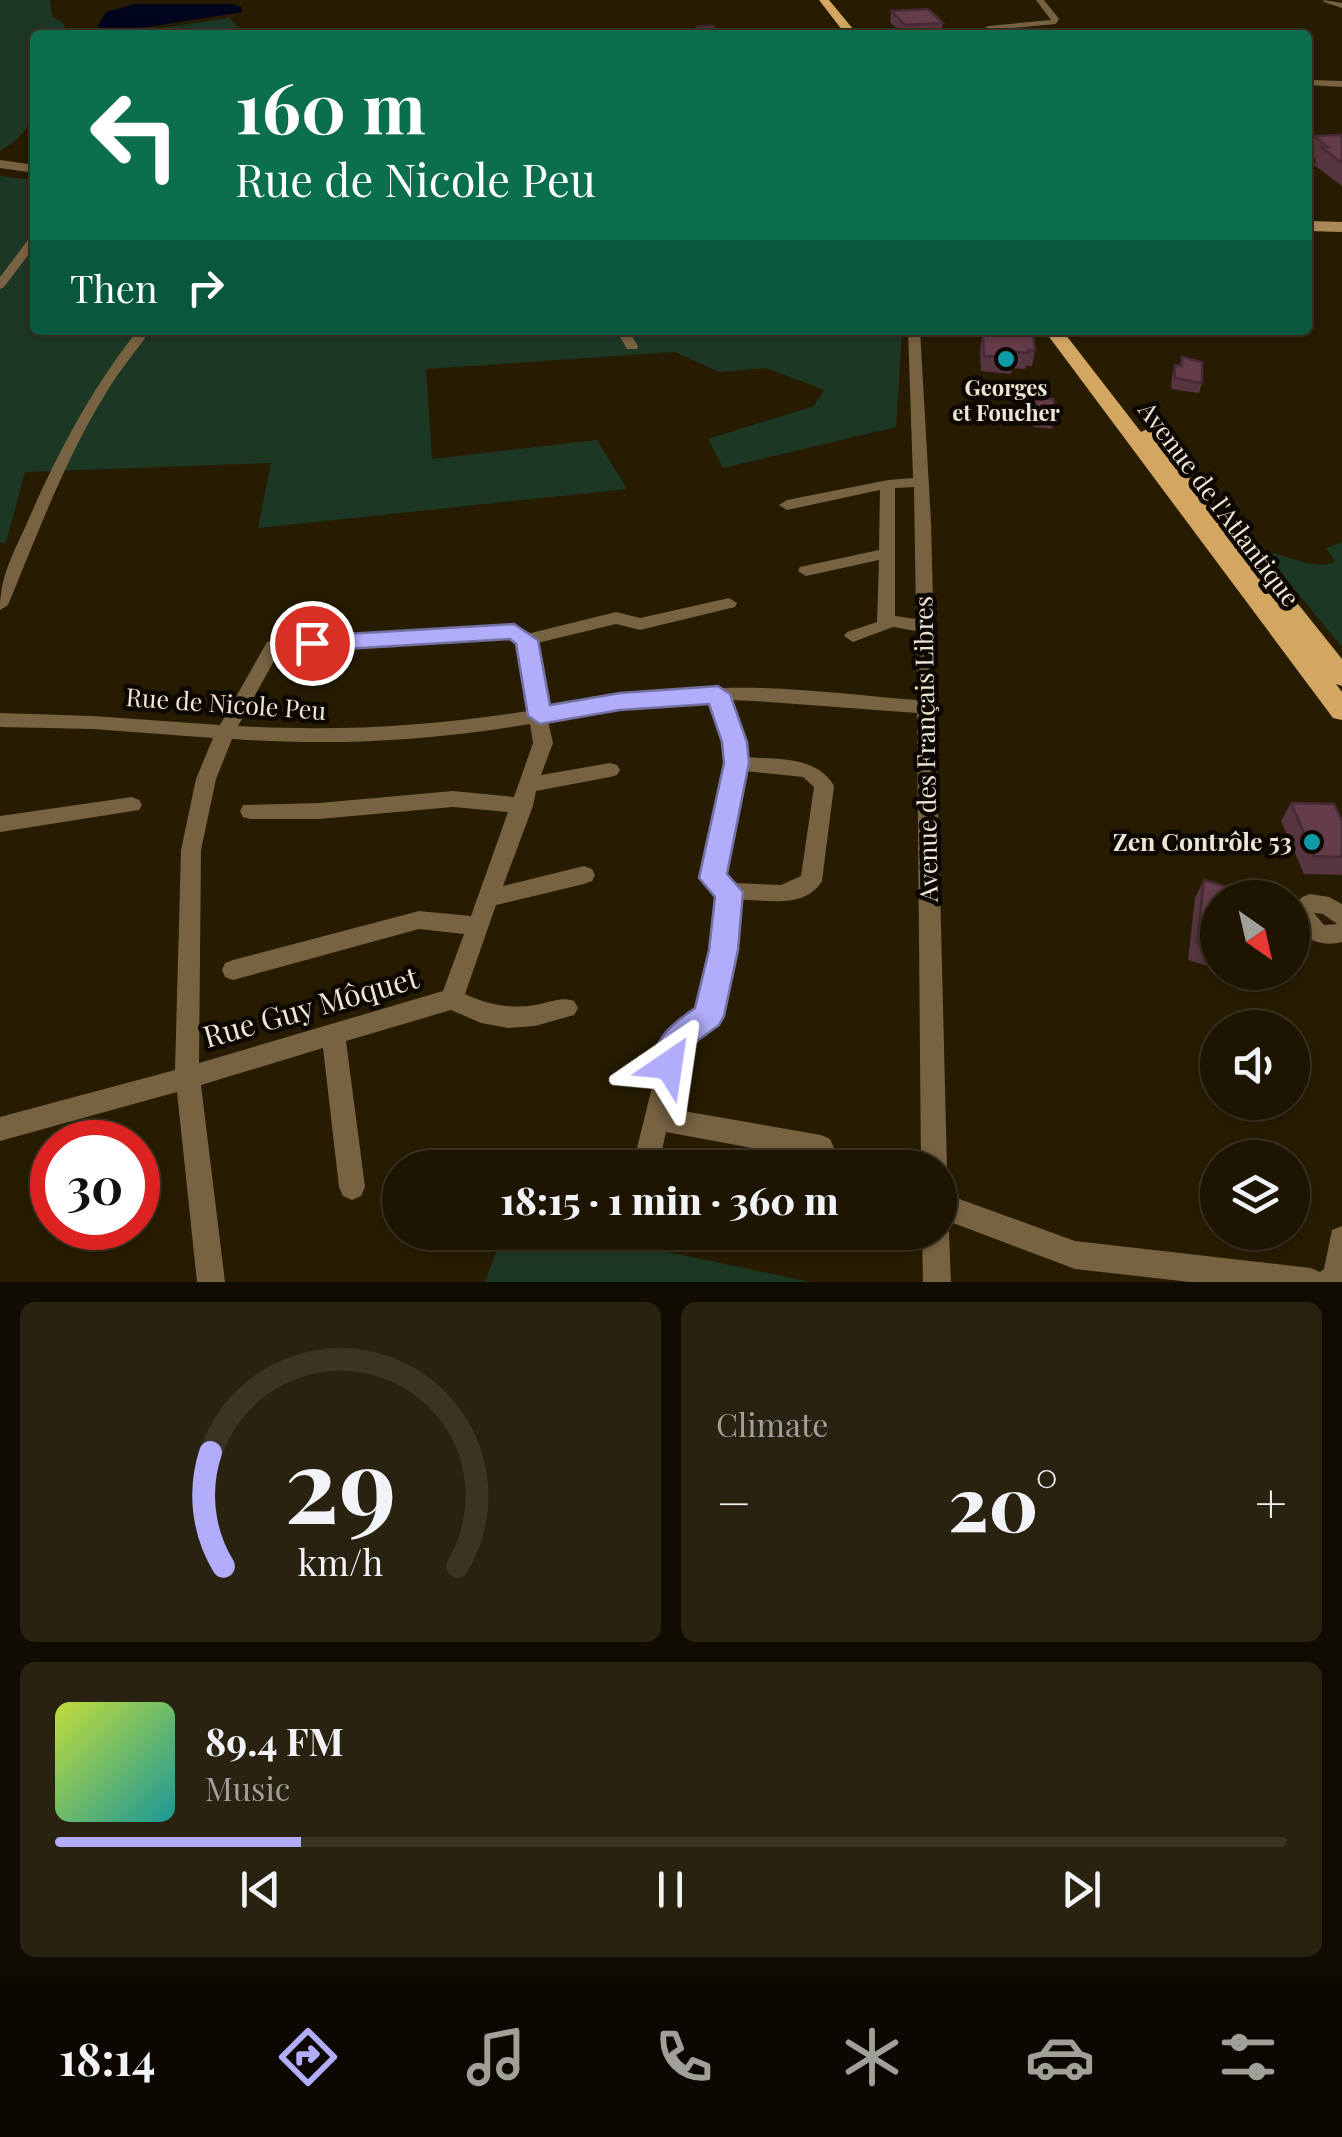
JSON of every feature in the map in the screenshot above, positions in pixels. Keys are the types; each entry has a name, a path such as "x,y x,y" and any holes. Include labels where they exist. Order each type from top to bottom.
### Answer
{"main road":[{"path":"816,0 839,30"},
{"path":"824,0 848,30"},
{"path":"1312,226 1342,226"},
{"name":"Avenue de l'Atlantique","path":"1056,335 1342,710"},
{"name":"Avenue de l'Atlantique","path":"1074,335 1342,676"}],"street":[{"path":"986,30 1053,22 1055,19 1040,0"},
{"path":"1326,0 1342,6"},
{"path":"1312,83 1342,84"},
{"path":"0,164 30,168"},
{"path":"0,285 30,245"},
{"path":"0,605 56,469 120,358 141,335"},
{"path":"625,335 632,346"},
{"name":"Avenue des Français Libres","path":"914,335 934,1150"},
{"path":"786,506 888,484 919,482"},
{"path":"853,636 885,626 888,484"},
{"path":"806,571 886,553"},
{"path":"211,1282 187,1076 191,850 206,778 224,733 274,646 503,631 523,634 527,640 616,618 640,624 730,604"},
{"path":"886,620 923,626"},
{"name":"Rue Guy Môquet","path":"452,998 543,743 527,640"},
{"path":"718,694 735,742 736,763 712,878 729,892"},
{"name":"Rue de Nicole Peu","path":"0,720 147,724 310,738 378,736 620,702 718,694 790,694 925,707"},
{"path":"729,892 747,888 784,896 796,894 810,882 824,786 818,776 807,770 736,763"},
{"path":"250,811 319,811 527,795 610,770"},
{"path":"0,824 132,805"},
{"path":"490,898 584,875"},
{"path":"649,1150 676,1039 708,1016 724,950 729,892"},
{"name":"Rue Guy Môquet","path":"233,970 419,920 479,926"},
{"name":"Rue Guy Môquet","path":"0,1129 108,1102 452,998 476,1012 529,1020 566,1008"},
{"path":"333,1034 352,1187"},
{"path":"656,1118 820,1148"},
{"path":"957,1211 1075,1255 1312,1282"},
{"path":"1330,1282 1337,1276 1342,1240"},
{"path":"936,1250 937,1282"}],"green space":[{"path":"0,0 50,0 52,16 64,24 65,30 30,30 30,122 16,140 0,151"},
{"path":"229,18 242,30 147,30"},
{"path":"0,176 30,179 30,335 902,335 896,427 723,468 708,439 814,406 824,390 766,368 719,372 675,352 426,369 432,459 597,440 627,489 258,528 271,463 25,472 6,543 0,543"},
{"path":"1342,542 1342,647 1262,550 1324,565 1335,562 1326,548"},
{"path":"497,1250 658,1250 810,1282 485,1282"}],"water":[{"path":"135,4 232,4 241,7 242,12 116,30 97,27 106,12"}],"building":[{"path":"928,9 943,23 905,25 891,11"},
{"path":"1342,135 1342,163 1321,147 1328,147 1314,136"},
{"path":"983,335 1033,336 1035,350 1028,350 1029,353 1013,352 1014,358 984,356"},
{"path":"1182,357 1202,362 1202,383 1175,378 1175,365 1182,366"},
{"path":"1034,398 1053,399 1056,412 1037,411"},
{"path":"1291,803 1334,804 1342,821 1342,857 1314,856"}],"place":[{"name":"Georges et Foucher","path":"1006,359"},
{"name":"Zen Contrôle 53","path":"1312,842"}],"route":[{"path":"312,643 503,631 523,634 540,716 620,702 718,694 735,742 736,763 712,878 729,892 724,950 708,1016 676,1039 669,1065"}]}
